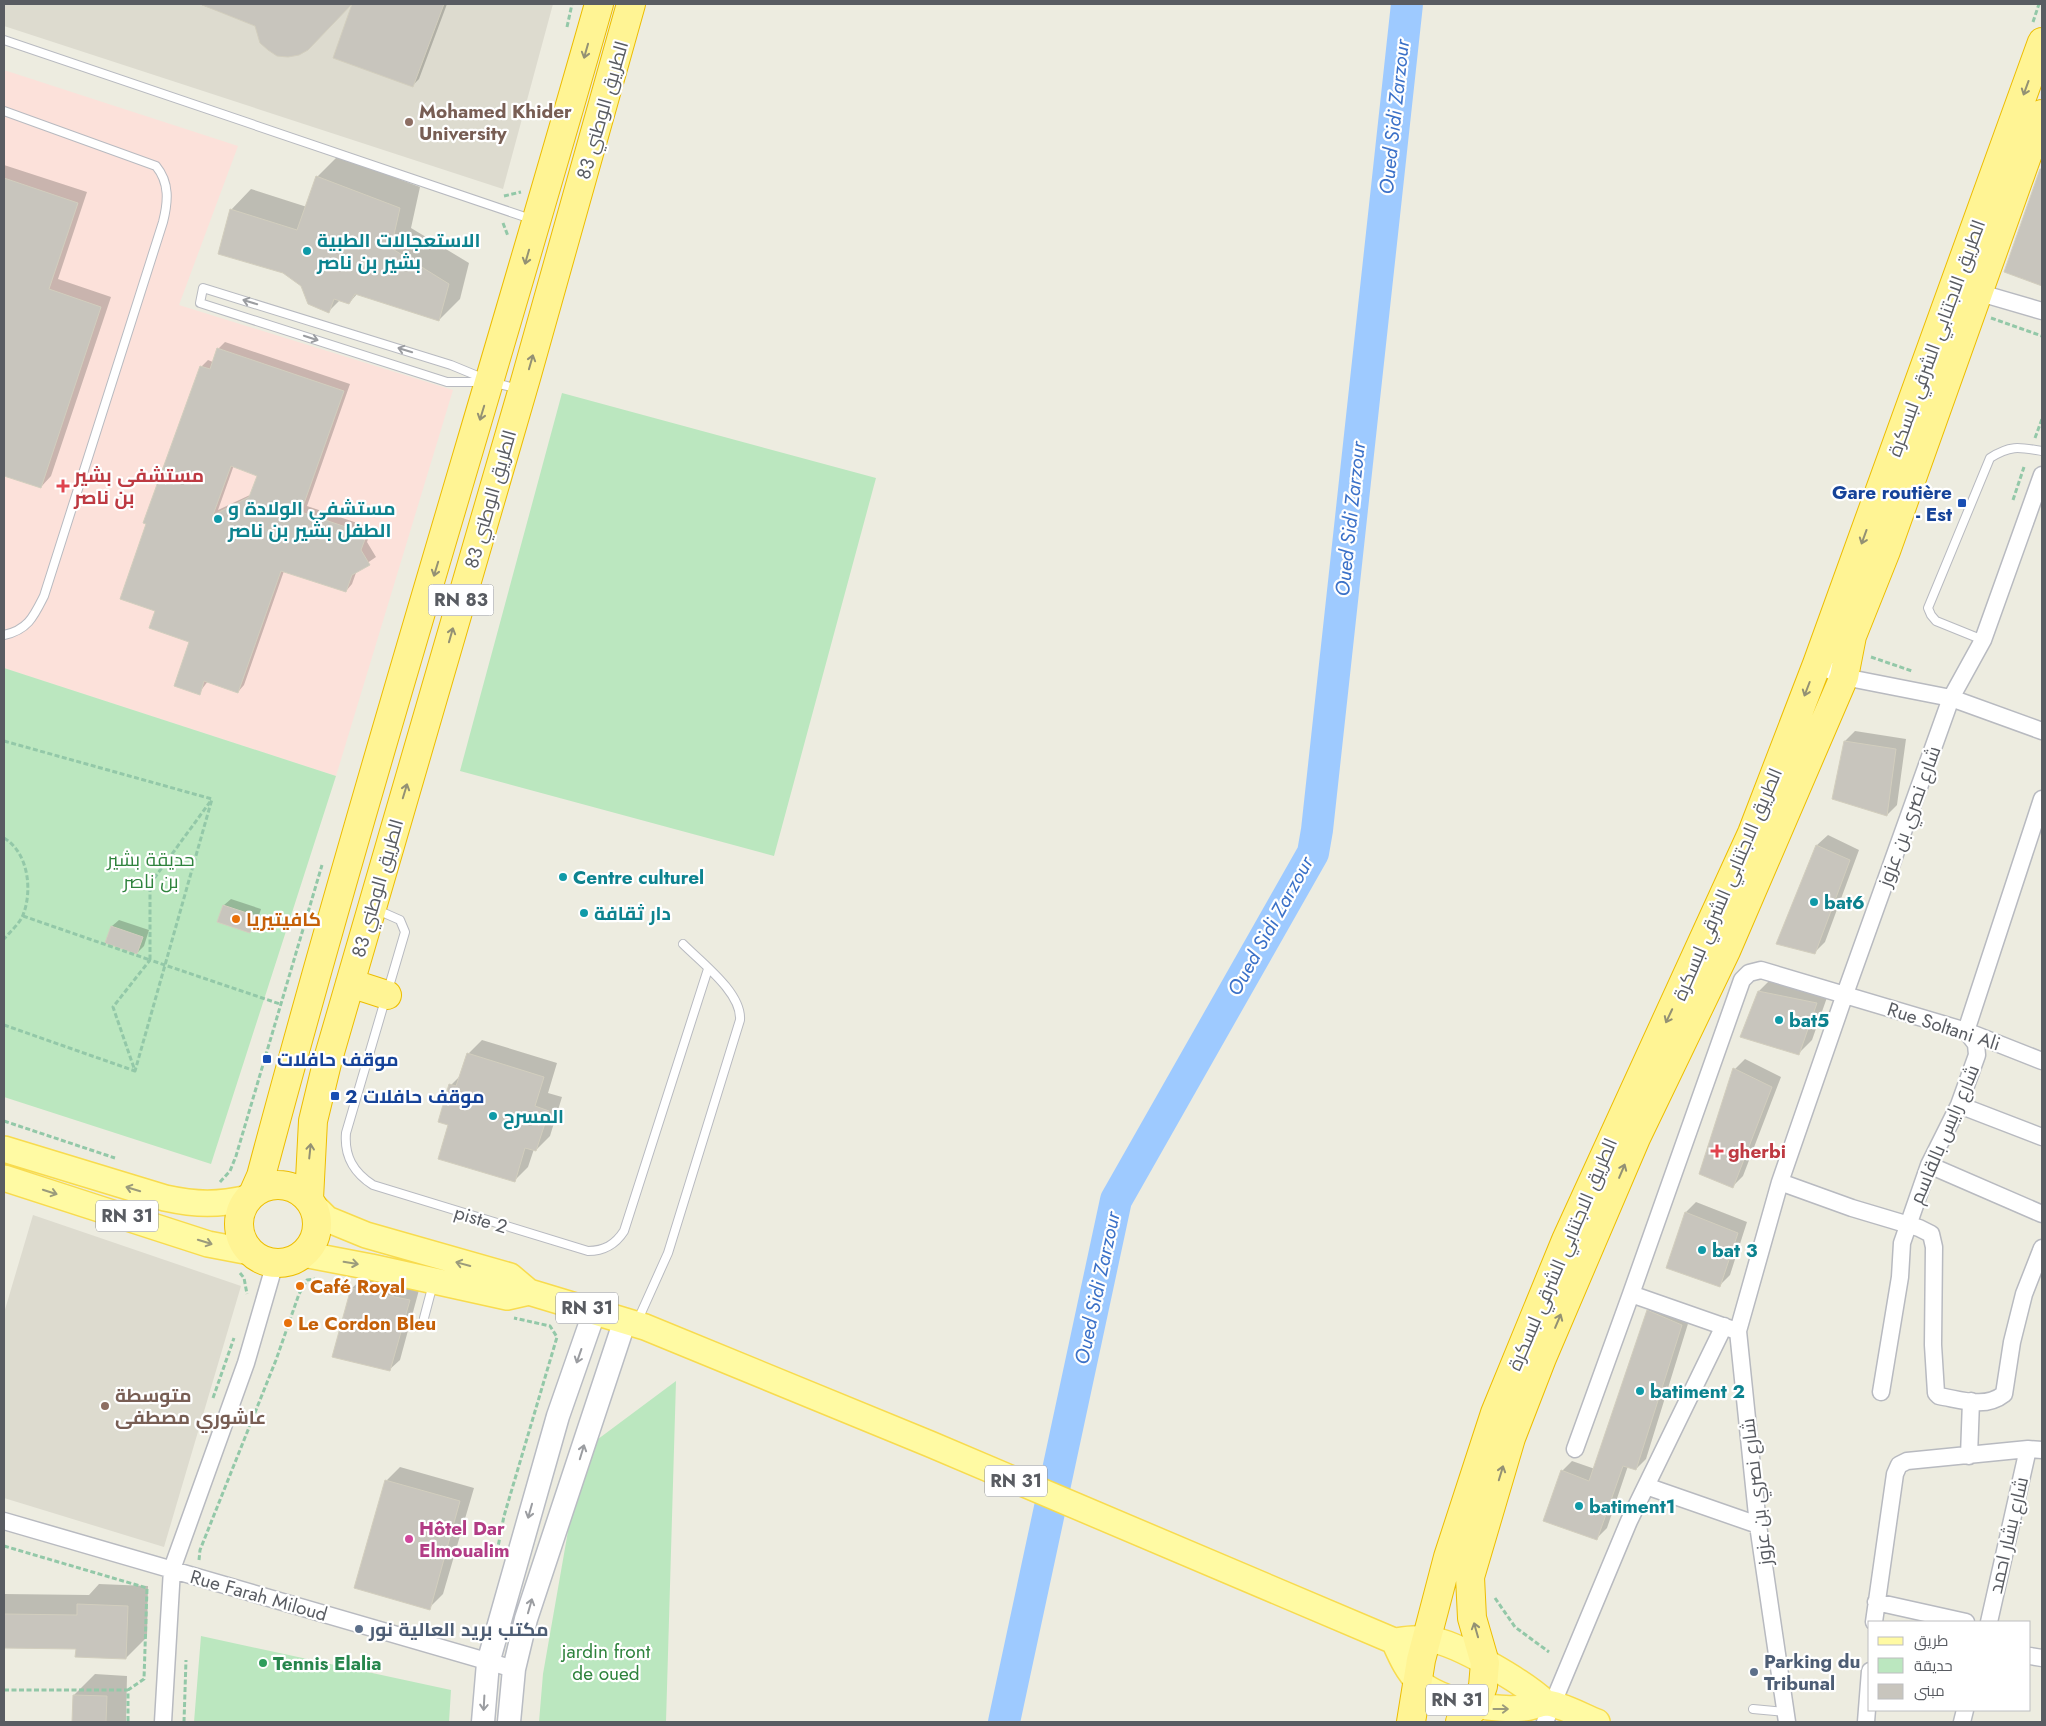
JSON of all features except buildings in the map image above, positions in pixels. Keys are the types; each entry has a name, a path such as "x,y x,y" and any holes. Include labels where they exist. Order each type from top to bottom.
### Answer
{"highway":[{"name":"الطريق الوطني 83","path":"251,1196 260,1176 359,828 600,4"},
{"name":"الطريق الوطني 83","path":"311,1202 312,1122 371,907 522,390 631,4"},
{"name":"الطريق الاجتنابي الشرقي لبسكرة","path":"1411,1722 1417,1681 1448,1557 1495,1413 1524,1338 1613,1137 1752,833 1817,664 1973,298 2037,34"},
{"name":"الطريق الاجتنابي الشرقي لبسكرة","path":"1468,1714 1483,1686 1485,1663 1472,1618 1470,1577 1512,1438 1542,1358 1636,1138 1726,951 1844,677 1852,636 1886,551 1973,298 2042,114"},
{"path":"350,983 387,995"},
{"path":"282,1186 300,1191 311,1202 317,1218 317,1231 312,1244 303,1254 291,1261 275,1263 259,1258 241,1261 243,1241 239,1228 240,1215 251,1196 264,1188 282,1186"}],"main road":[{"path":"4,1149 165,1198 185,1202 222,1204 251,1196"},
{"name":"RN 31","path":"4,1178 208,1244 241,1261"},
{"name":"RN 31","path":"311,1202 327,1219 343,1226 440,1258 510,1276 529,1292 594,1310 635,1324 1390,1639 1428,1638 1448,1644 1533,1691 1548,1710"},
{"name":"RN 31","path":"303,1254 434,1280 506,1297 529,1292"},
{"path":"483,1722 488,1663 558,1416 594,1310"},
{"path":"509,1722 514,1669 540,1572 576,1473 635,1324"},
{"name":"RN 31","path":"1390,1639 1417,1681 1468,1714 1495,1709 1525,1708 1548,1710 1597,1722"}],"street":[{"path":"1973,298 2042,311"},
{"name":"شارع نصري بن عزوز","path":"1786,1717 1731,1329 1845,994 1951,698 1983,640 2042,475"},
{"path":"1817,664 1844,677 1951,698 2042,731"},
{"path":"1966,1031 2042,799"},
{"name":"Rue Soltani Ali","path":"1575,1449 1742,980 1749,973 1761,970 1845,994 1966,1031 2042,1061"},
{"name":"شارع رايس بالقاسم","path":"1882,1392 1900,1277 1902,1243 1907,1225 1929,1165 1960,1105 1977,1055 1976,1044 1966,1031"},
{"path":"1960,1105 2042,1137"},
{"path":"1929,1165 2042,1214"},
{"path":"1780,1182 1926,1230 1933,1240 1933,1345 1936,1393 1942,1397 1994,1402 2004,1394 2012,1342 2024,1294 2042,1248"},
{"path":"163,1722 172,1569 246,1363 275,1263"},
{"path":"1548,1710 1646,1486 1731,1329 1631,1294"},
{"path":"1969,1456 1971,1401"},
{"path":"1874,1621 1896,1469 1907,1461 2035,1449"},
{"name":"شارع بشار احمد","path":"1989,1621 2035,1449"},
{"path":"1646,1486 1758,1525"},
{"name":"Rue Farah Miloud","path":"4,1521 514,1669"},
{"path":"1876,1602 1962,1621"},
{"path":"1866,1722 1868,1696"}],"lane":[{"path":"4,40 538,221"},
{"path":"4,111 156,166 163,175 167,189 163,222 44,596 32,620 16,633 4,635"},
{"path":"491,382 447,382 200,302 203,288 451,365 491,382 522,390"},
{"path":"1983,640 1936,621 1928,608 1990,458 2003,450 2016,446 2042,451"},
{"name":"piste 2","path":"371,907 400,920 405,932 346,1133 347,1154 356,1172 373,1185 588,1251 597,1251 614,1244 624,1231 708,969"},
{"path":"635,1324 668,1253 740,1020 740,1007 734,996 683,944"},
{"path":"424,1318 434,1280"},
{"path":"1753,1709 1786,1717"}],"path":[{"path":"566,31 572,4"},
{"path":"2037,34 2039,4"},
{"path":"500,196 520,194 523,185"},
{"path":"506,245 508,236"},
{"path":"1973,298 2042,336"},
{"path":"2035,439 2042,419"},
{"path":"1869,657 1913,672"},
{"path":"4,741 212,799"},
{"path":"135,1071 114,1007 150,960 150,884 212,799"},
{"path":"135,1071 212,799"},
{"path":"4,838 8,840 24,863 29,890 23,916 4,939"},
{"path":"217,1185 230,1171 236,1156 323,861"},
{"path":"23,916 280,1004"},
{"path":"4,1025 135,1071"},
{"path":"4,1122 124,1162"},
{"path":"241,1261 241,1273 248,1297"},
{"path":"208,1580 198,1562 200,1550 276,1360 299,1294 307,1280 322,1279"},
{"path":"495,1561 504,1516 557,1337 550,1326 513,1318"},
{"path":"212,1402 234,1336"},
{"path":"4,1546 147,1588 144,1679 128,1690 4,1690"},
{"path":"128,1690 128,1722"}],"shaded area":[{"name":"Mohamed Khider University","path":"4,4 553,4 503,189 4,26"},
{"path":"4,70 238,146 179,305 453,390 336,776 4,668"},
{"name":"متوسطة عاشوري مصطفى","path":"33,1215 241,1286 164,1547 4,1498 4,1313"}],"green space":[{"path":"562,393 876,478 774,856 460,771"},
{"name":"حديقة بشير بن ناصر","path":"4,668 336,776 211,1164 4,1097"},
{"name":"jardin front de oued","path":"676,1381 666,1722 539,1722 543,1674 582,1451"},
{"name":"Tennis Elalia","path":"201,1636 451,1690 449,1722 194,1722"}],"waterway":[{"name":"Oued Sidi Zarzour","path":"1004,1722 1116,1200 1313,853 1407,4"}],"place":[{"name":"Mohamed Khider University","path":"409,122"},
{"name":"الاستعجالات الطبية بشير بن ناصر","path":"307,251"},
{"name":"مستشفى بشير بن ناصر","path":"63,486"},
{"name":"Gare routière - Est","path":"1962,503"},
{"name":"مستشفى الولادة و الطفل بشير بن ناصر","path":"218,519"},
{"name":"Centre culturel","path":"563,877"},
{"name":"bat6","path":"1814,902"},
{"name":"دار ثقافة","path":"584,913"},
{"name":"كافيتيريا","path":"236,919"},
{"name":"bat5","path":"1779,1020"},
{"name":"موقف حافلات","path":"267,1059"},
{"name":"موقف حافلات 2","path":"335,1096"},
{"name":"المسرح","path":"493,1116"},
{"name":"gherbi","path":"1717,1151"},
{"name":"bat 3","path":"1702,1250"},
{"name":"Café Royal","path":"300,1286"},
{"name":"Le Cordon Bleu","path":"288,1323"},
{"name":"batiment 2","path":"1640,1391"},
{"name":"متوسطة عاشوري مصطفى","path":"105,1406"},
{"name":"batiment1","path":"1579,1506"},
{"name":"Hôtel Dar Elmoualim","path":"409,1539"},
{"name":"مكتب بريد العالية نور","path":"359,1629"},
{"name":"Tennis Elalia","path":"263,1663"},
{"name":"Parking du Tribunal","path":"1754,1672"}]}
